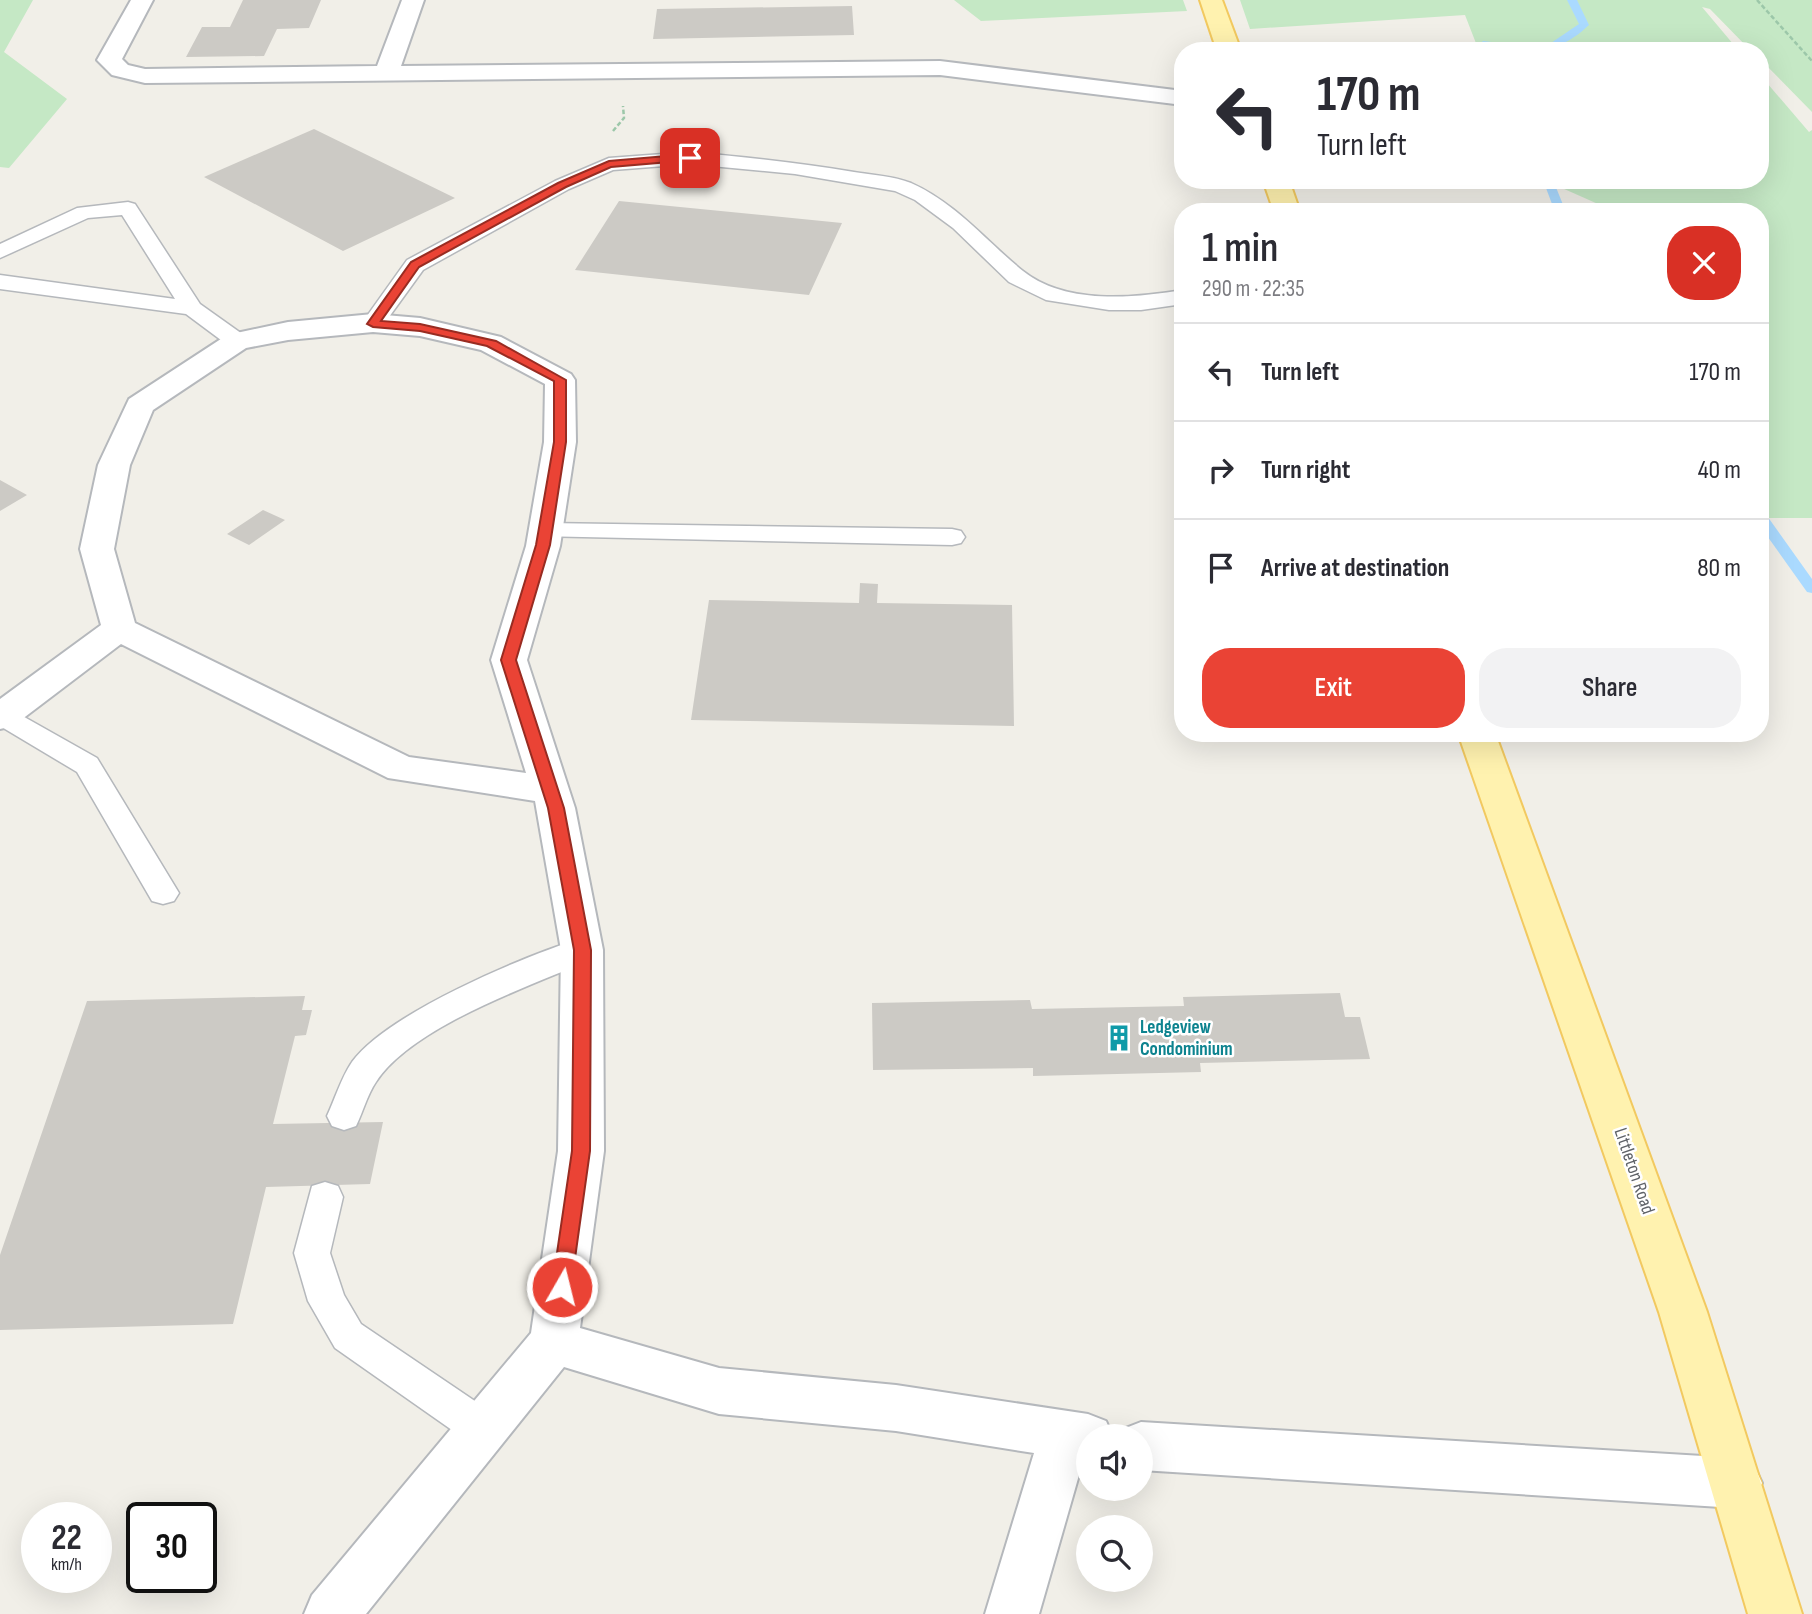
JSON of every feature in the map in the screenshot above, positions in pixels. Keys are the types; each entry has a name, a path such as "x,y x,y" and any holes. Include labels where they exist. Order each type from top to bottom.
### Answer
{"main road":[{"path":"1211,0 1226,42"},
{"name":"Littleton Road","path":"1479,742 1683,1312 1775,1614"}],"street":[{"path":"142,0 109,60 112,66 130,74 940,68 1174,97"},
{"path":"387,73 413,0"},
{"path":"331,1614 554,1342 581,1151 582,950 550,790 509,660 546,531 560,442 560,380 491,344 420,327 373,324 288,331 237,341 140,405 114,465 97,549 119,629 401,769 550,790"},
{"path":"1,716 119,629"},
{"path":"554,1342 719,1391 896,1408 1076,1436"},
{"path":"1012,1614 1076,1439"},
{"path":"1153,1447 1736,1483"}],"lane":[{"path":"373,324 415,265 562,185 609,164 690,158 795,168 869,178 900,186 922,197 960,224 1017,277 1054,295 1109,303 1141,303 1174,298"},
{"path":"0,252 83,212 128,208 192,308 237,341"},
{"path":"0,282 192,308"},
{"path":"546,531 952,537"},
{"path":"1,716 87,765 163,892"},
{"path":"344,1116 364,1073 387,1047 445,1012 582,950"},
{"path":"325,1197 312,1253 327,1301 348,1336 483,1429"}],"path":[{"path":"1757,0 1812,61"}],"green space":[{"path":"0,0 33,0 4,52 67,99 9,168 0,167"},
{"path":"954,0 1183,0 1187,11 981,21"},
{"path":"1240,0 1812,0 1812,112 1769,68 1769,42 1742,42 1710,9 1702,7 1731,42 1476,42 1465,15 1250,29"},
{"path":"1769,85 1809,132 1812,130 1812,518 1769,518 1769,203 1596,203 1564,189 1769,189"}],"building":[{"path":"243,0 321,0 309,28 277,29 264,56 186,57 202,27 230,27"},
{"path":"852,6 854,35 653,39 657,9"},
{"path":"314,129 455,198 343,251 204,177"},
{"path":"619,201 842,223 809,295 575,270"},
{"path":"0,480 27,495 0,511"},
{"path":"263,510 285,520 249,545 227,534"},
{"path":"860,583 878,584 877,603 1012,605 1014,726 691,720 709,600 859,603"},
{"name":"Ledgeview Condominium","path":"1340,993 1345,1017 1360,1017 1370,1059 1200,1063 1201,1072 1033,1076 1033,1068 873,1070 872,1003 1030,1000 1032,1009 1184,1006 1183,997"},
{"path":"305,996 302,1010 312,1010 306,1035 295,1036 273,1124 383,1122 370,1184 266,1187 233,1324 0,1330 0,1255 87,1001"}],"waterway":[{"path":"1560,42 1584,25 1572,0"},
{"path":"1552,189 1557,203"},
{"path":"1769,529 1812,589"}],"place":[{"name":"Ledgeview Condominium","path":"1119,1038"}],"route":[{"path":"562,1287 581,1151 582,950 556,808 509,660 543,545 560,442 560,380 491,344 420,327 373,324 415,265 562,185 609,164 690,158"}]}
